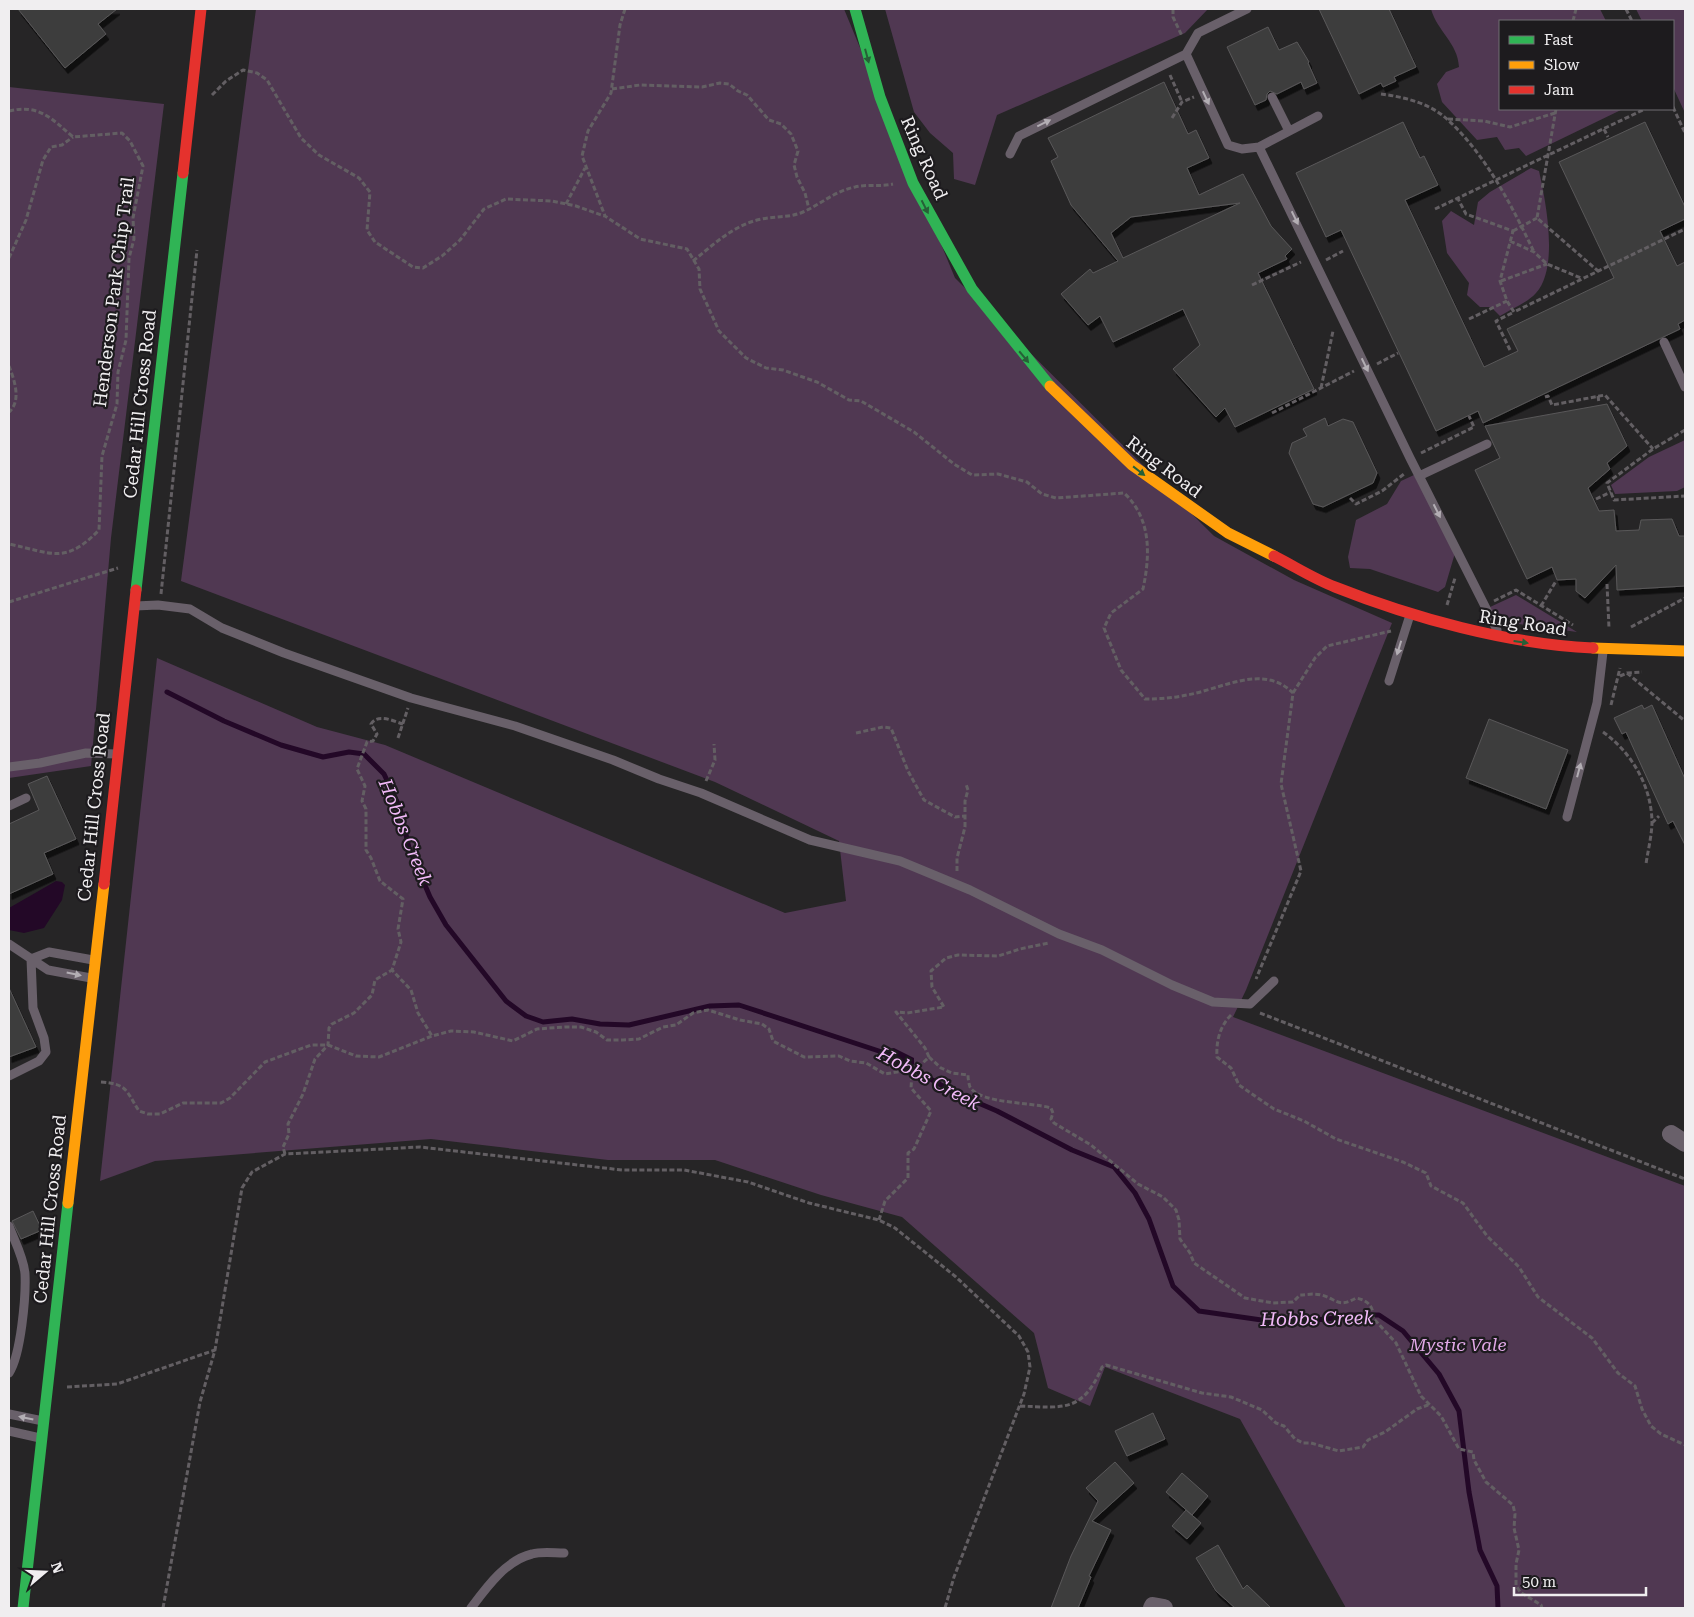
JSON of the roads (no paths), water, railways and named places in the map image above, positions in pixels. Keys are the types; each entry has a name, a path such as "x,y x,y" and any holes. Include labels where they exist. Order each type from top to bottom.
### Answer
{"main road":[{"name":"Cedar Hill Cross Road","path":"23,1608 201,9"},
{"name":"Ring Road","path":"855,9 884,112 912,182 942,240 974,292 1006,336 1066,404 1118,454 1166,493 1223,531 1295,571 1334,588 1410,615 1501,639 1604,652 1685,652"}],"street":[{"path":"1152,1608 1153,1606 1164,1608"}],"lane":[{"path":"1010,154 1019,136 1165,64 1188,50 1198,33 1247,9"},
{"path":"1188,50 1228,144 1242,149 1259,147 1318,116"},
{"path":"1272,97 1289,131"},
{"path":"1259,147 1412,462 1501,639"},
{"path":"1664,342 1685,387"},
{"path":"1419,476 1487,444"},
{"path":"135,606 158,605 190,609 222,628 411,698 515,726 701,792 810,840 900,861 957,884 1059,934 1102,950 1172,985 1213,1002 1250,1004 1274,981"},
{"path":"1389,681 1410,615"},
{"path":"1566,817 1598,703 1604,652"},
{"path":"9,767 40,763 86,753 117,754"},
{"path":"9,806 26,798"},
{"path":"9,944 48,970 93,978"},
{"path":"31,959 49,952 95,961"},
{"path":"9,1076 39,1061 46,1052 44,1038 33,1008 31,959"},
{"path":"9,1226 25,1272 23,1308 15,1364 9,1373"},
{"path":"9,1414 44,1421"},
{"path":"9,1431 42,1439"},
{"path":"470,1608 485,1588 508,1567 532,1554 564,1553"}],"waterway":[{"name":"Hobbs Creek","path":"167,692 224,721 281,745 323,757 349,752 364,754 384,774 400,808 409,848 430,897 446,925 506,1001 526,1016 543,1022 572,1019 600,1024 629,1025 710,1006 739,1005 888,1054"},
{"name":"Hobbs Creek","path":"906,1065 955,1093 997,1111 1072,1150 1114,1167 1135,1193 1149,1219 1173,1286 1199,1311 1275,1322 1328,1319 1348,1315 1379,1315 1403,1331 1439,1374 1459,1411 1469,1492 1480,1550 1497,1586 1498,1608"}],"park label":[{"name":"Mystic Vale","path":"1458,1345"}]}
